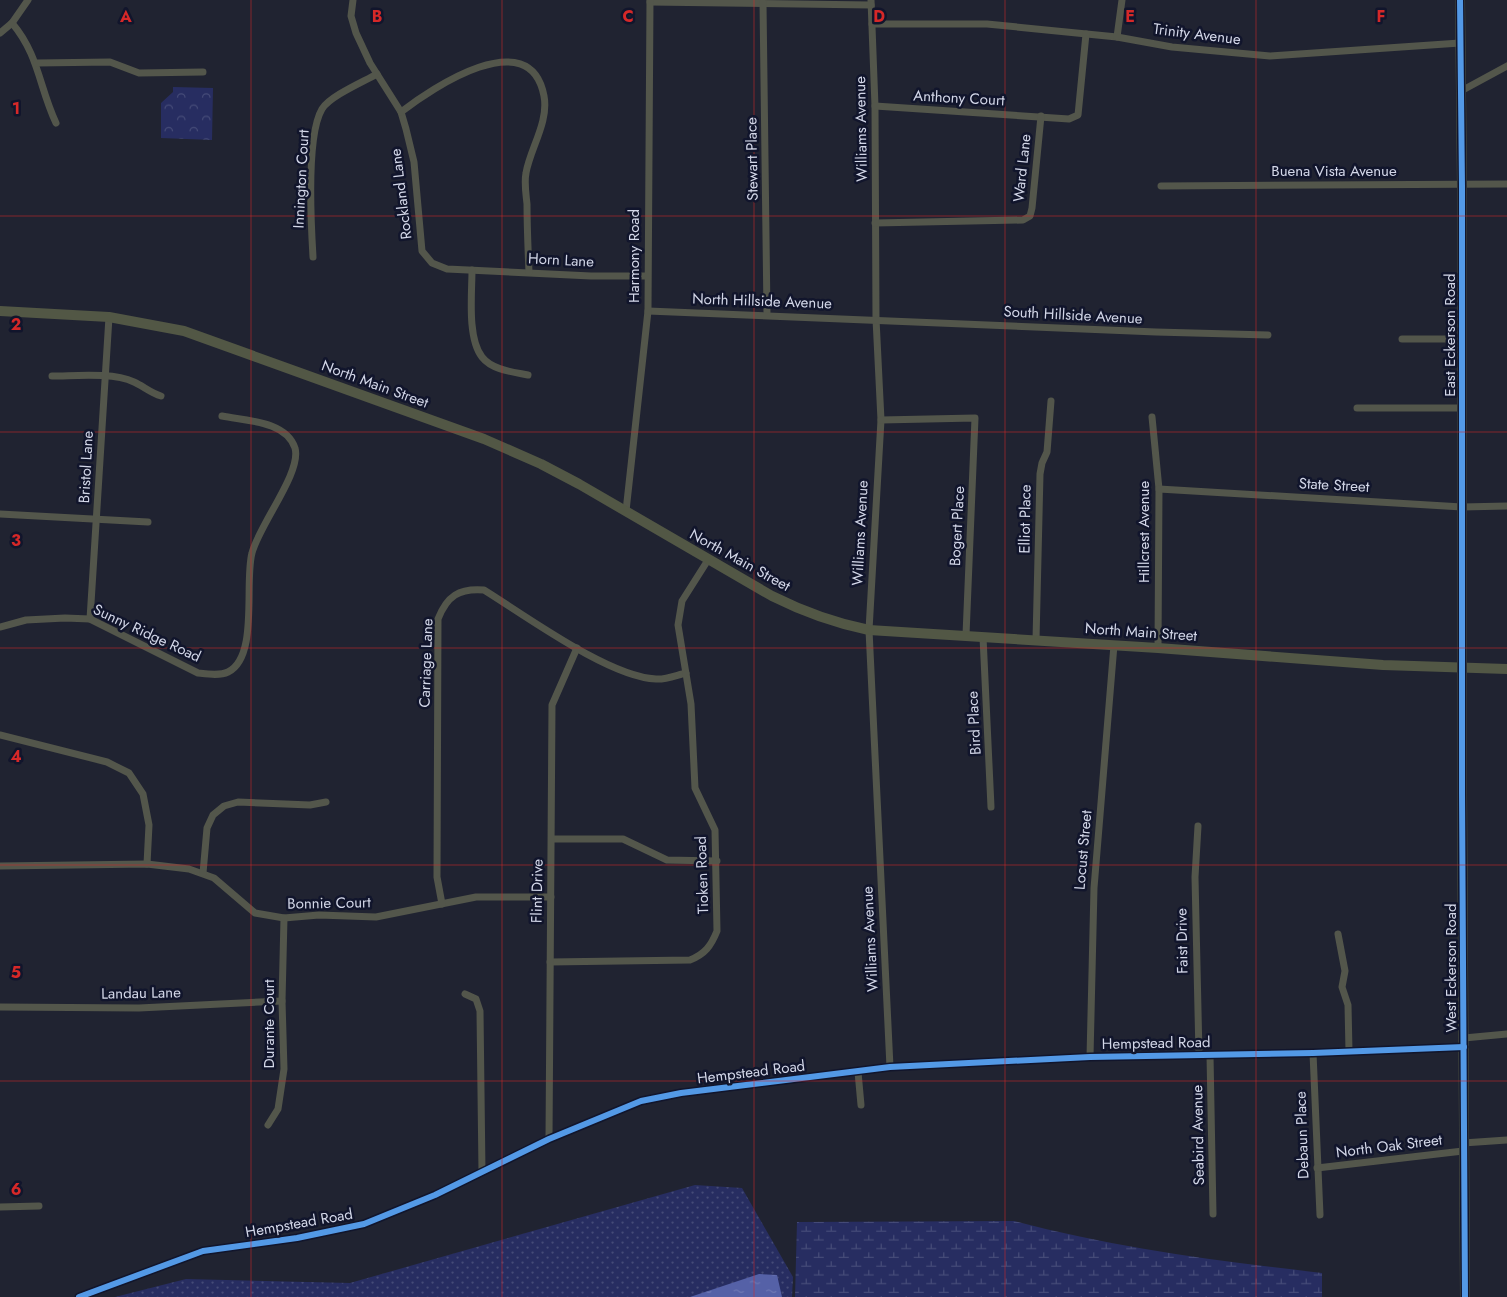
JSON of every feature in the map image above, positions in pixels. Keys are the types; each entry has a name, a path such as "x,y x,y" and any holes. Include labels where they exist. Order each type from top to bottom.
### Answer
{"main road":[{"name":"East Eckerson Road","path":"1460,0 1463,669"},
{"name":"North Main Street","path":"0,311 109,317 184,331 484,439 542,464 797,609 845,625 869,630 984,636 1463,669 1507,669"},
{"name":"West Eckerson Road","path":"1463,669 1463,1147 1465,1297"}],"street":[{"path":"0,33 12,23 28,0"},
{"name":"Rockland Lane","path":"353,0 351,16 356,33 377,74 401,112 414,162 422,250 432,263 447,270 472,270"},
{"path":"1117,37 1122,0"},
{"path":"650,1 871,3"},
{"name":"Harmony Road","path":"626,511 648,311 650,1"},
{"name":"Stewart Place","path":"764,3 767,314"},
{"name":"Williams Avenue","path":"871,3 875,106 876,319 881,420 869,630 890,1067"},
{"path":"12,23 22,34 37,63 45,100 56,123"},
{"name":"Trinity Avenue","path":"872,24 987,24 1117,37 1172,47 1270,56 1460,43"},
{"name":"Ward Lane","path":"875,223 1023,220 1030,216 1041,116 1069,119 1078,115 1086,34"},
{"path":"401,112 424,94 454,77 485,65 507,61 528,68 539,82 544,97 543,117 526,174 529,272"},
{"path":"37,63 110,62 139,73 203,72"},
{"path":"1461,91 1507,66"},
{"name":"Innington Court","path":"313,257 310,203 316,124 323,108 377,74"},
{"name":"Anthony Court","path":"875,106 1041,116"},
{"name":"Buena Vista Avenue","path":"1161,186 1507,184"},
{"path":"472,270 474,335 482,357 501,370 528,375"},
{"name":"Horn Lane","path":"472,270 591,276 647,276"},
{"name":"North Hillside Avenue","path":"648,311 876,319"},
{"name":"Bristol Lane","path":"90,619 109,317"},
{"name":"South Hillside Avenue","path":"876,319 1156,332 1268,335"},
{"path":"1402,339 1462,339"},
{"path":"52,376 105,377 133,382 147,392 161,396"},
{"name":"Elliot Place","path":"1036,640 1040,474 1047,452 1051,401"},
{"path":"1357,408 1462,408"},
{"name":"Sunny Ridge Road","path":"0,627 26,620 90,619 198,673 228,672 242,660 246,647 248,576 252,552 263,524 292,475 295,464 295,450 288,435 274,426 222,416"},
{"name":"Hillcrest Avenue","path":"1152,417 1159,489 1158,648"},
{"name":"Bogert Place","path":"881,420 976,418 966,635"},
{"name":"State Street","path":"1159,489 1462,507 1507,506"},
{"path":"0,514 148,522"},
{"name":"Tioken Road","path":"550,962 690,960 701,956 711,945 717,931 715,830 695,788 691,704 678,624 682,601 708,560"},
{"name":"Carriage Lane","path":"442,904 437,877 438,619 444,603 460,592 471,589 484,590 577,648 630,675 658,680 686,673"},
{"name":"Bird Place","path":"984,636 991,808"},
{"name":"Locust Street","path":"1090,1057 1094,888 1114,645"},
{"name":"Flint Drive","path":"549,1139 552,705 577,648"},
{"path":"0,735 107,762 130,773 143,794 149,826 147,864"},
{"path":"203,873 208,828 214,815 224,806 238,802 310,805 326,802"},
{"name":"Faist Drive","path":"1198,826 1195,877 1199,1056"},
{"path":"552,839 623,839 667,860 717,861"},
{"name":"Bonnie Court","path":"0,866 147,864 189,869 214,878 255,913 284,918 319,915 376,917 476,897 551,897"},
{"name":"Durante Court","path":"268,1125 278,1109 284,1069 282,1001 284,918"},
{"path":"1338,934 1345,971 1342,987 1348,1005 1348,1051"},
{"path":"465,994 476,999 480,1011 482,1172"},
{"name":"Landau Lane","path":"0,1007 139,1008 282,1001"},
{"name":"Hempstead Road","path":"79,1297 203,1251 297,1238 364,1224 435,1196 549,1139 641,1100 680,1093 890,1067 1090,1057 1313,1053 1464,1043 1507,1034"},
{"name":"Debaun Place","path":"1313,1053 1320,1216"},
{"name":"Seabird Avenue","path":"1210,1055 1213,1214"},
{"path":"858,1072 861,1105"},
{"name":"North Oak Street","path":"1317,1168 1507,1140"},
{"path":"0,1207 40,1206"}],"green space":[{"path":"173,87 213,88 212,140 161,138 161,103 173,92"},
{"path":"695,1185 742,1188 793,1277 792,1297 115,1297 186,1279 350,1283"},
{"path":"1014,1221 1129,1246 1322,1273 1322,1297 795,1297 797,1222"}],"water":[{"path":"759,1274 777,1275 782,1297 690,1297"}],"cycle path":[{"path":"1460,0 1465,1297"},
{"path":"79,1297 203,1251 297,1238 364,1224 435,1195 549,1139 641,1101 681,1093 890,1067 1090,1057 1313,1053 1464,1047"}]}
